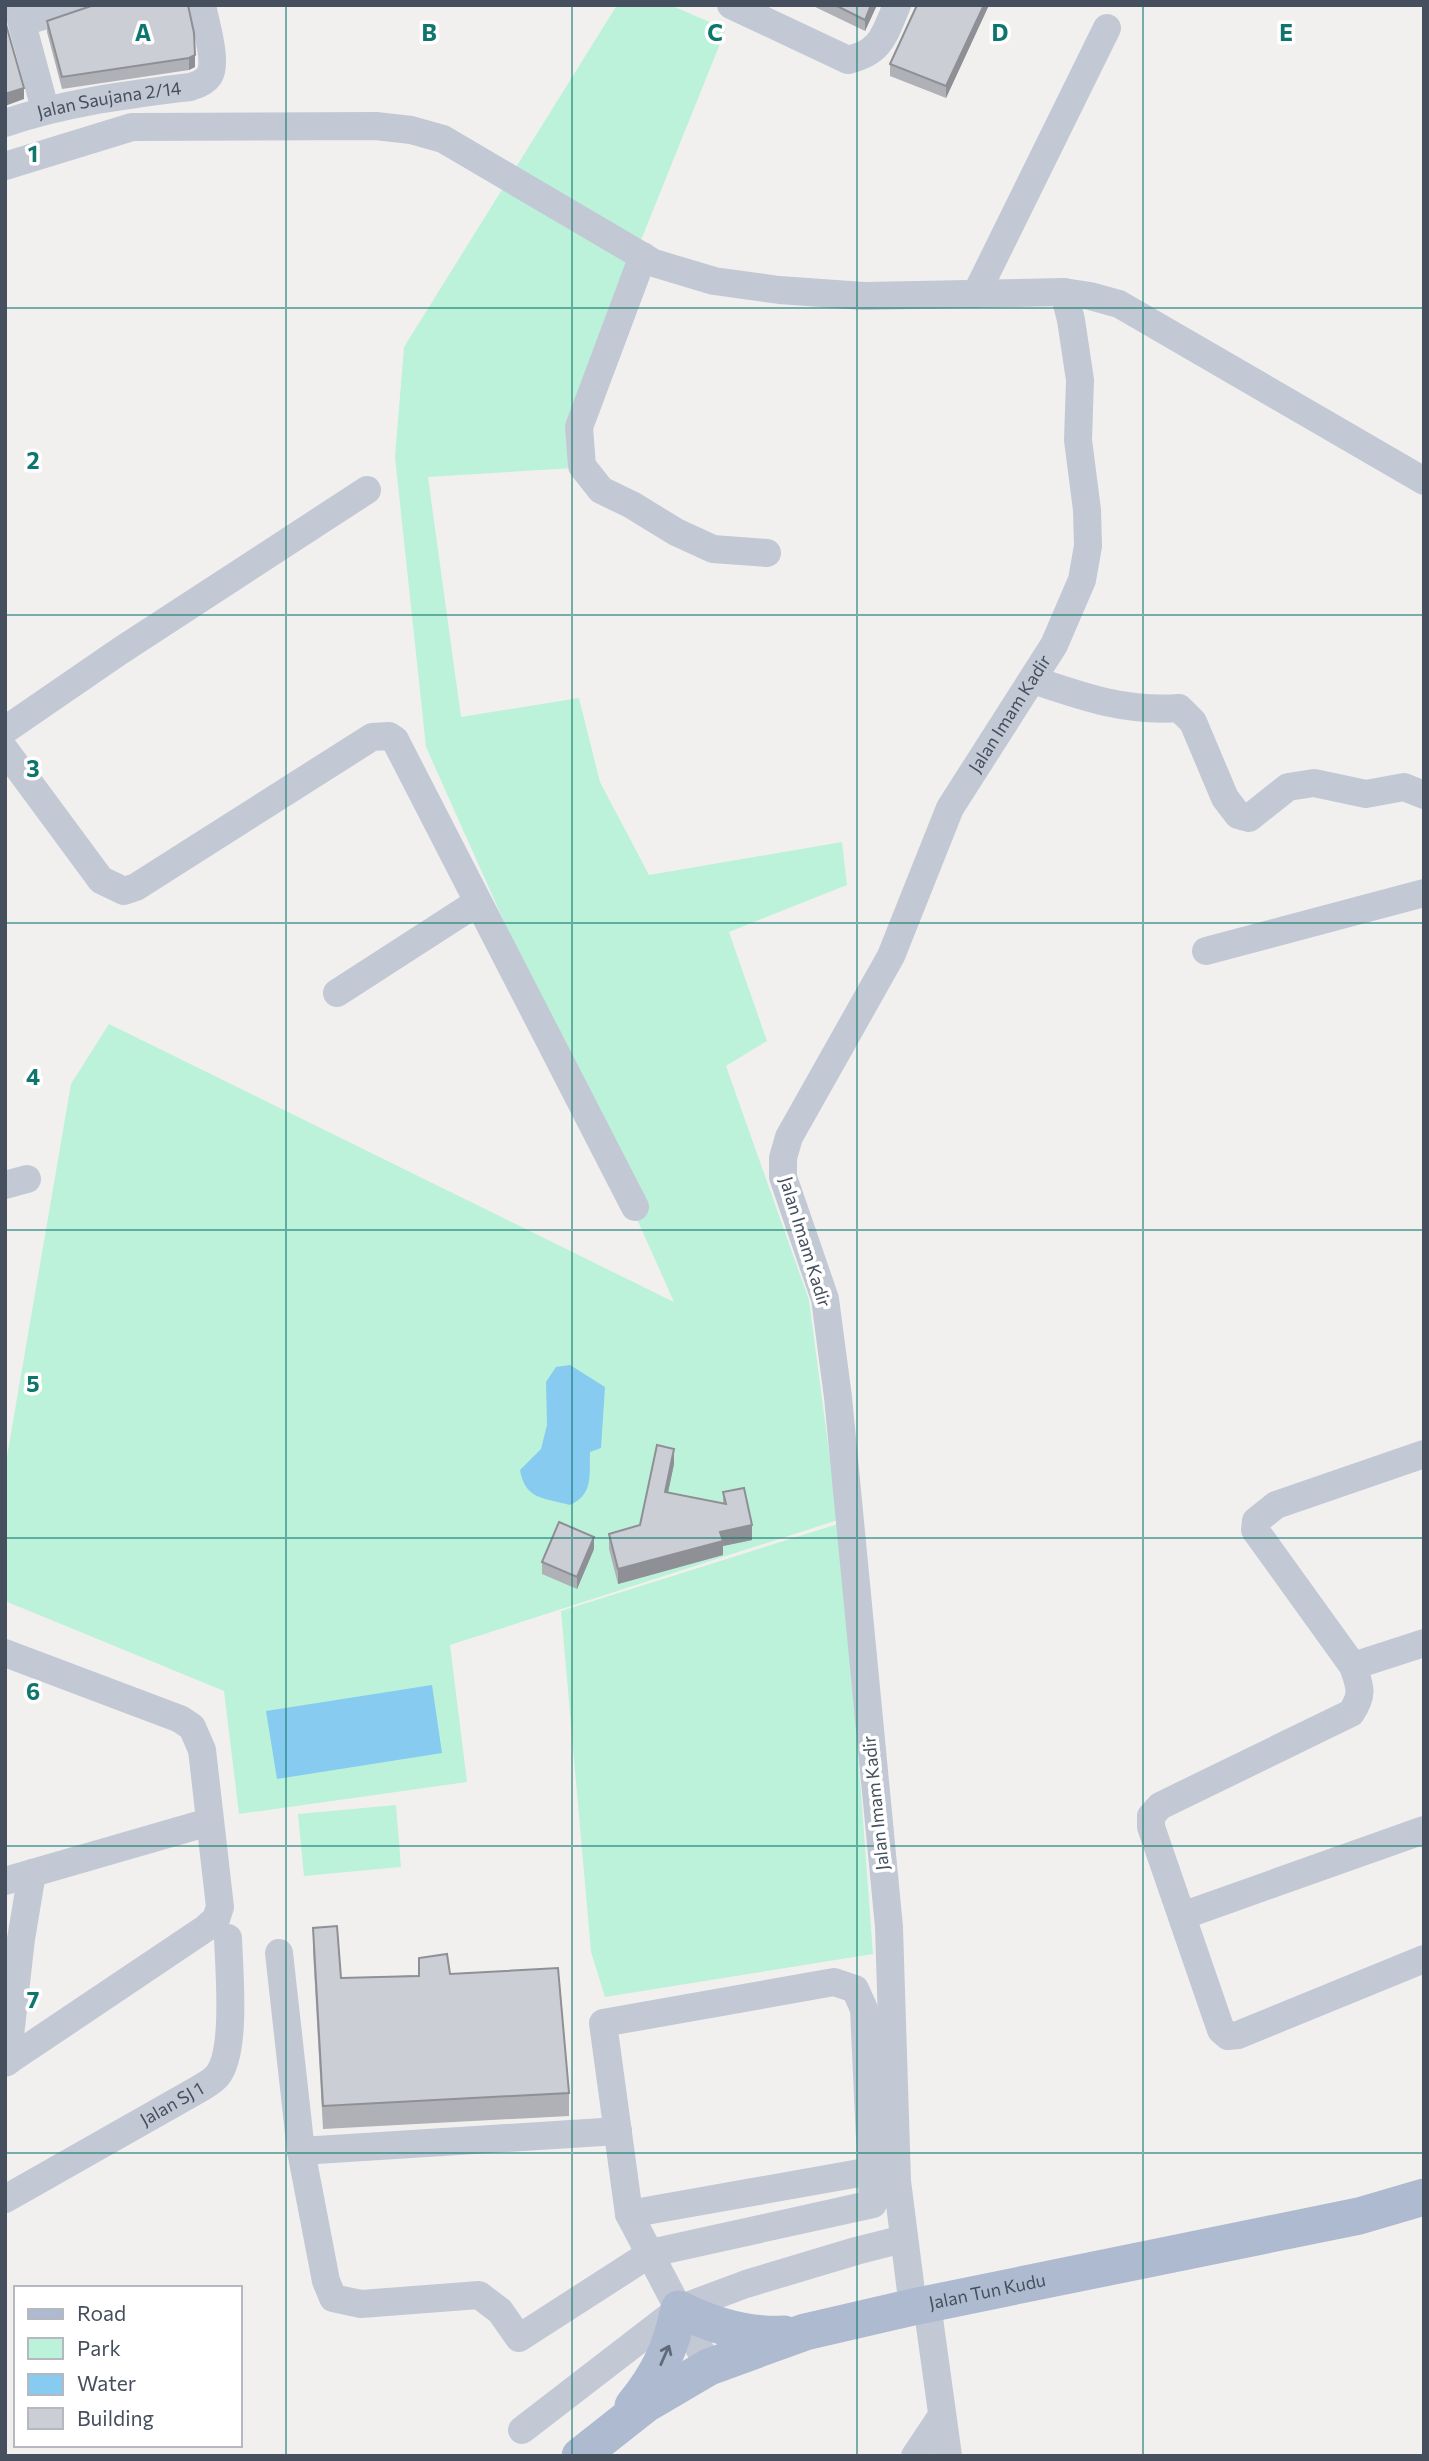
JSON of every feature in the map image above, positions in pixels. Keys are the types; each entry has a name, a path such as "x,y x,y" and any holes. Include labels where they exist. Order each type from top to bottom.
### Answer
{"main road":[{"name":"Jalan Tun Kudu","path":"580,2456 646,2404 709,2367 805,2332 1359,2216 1424,2197"},
{"path":"612,2430 652,2381 667,2356 679,2309 719,2326 744,2332 805,2332"}],"street":[{"path":"45,109 20,13 83,5"},
{"path":"202,5 213,63 200,81 217,127"},
{"path":"731,5 848,60 867,55 881,41 897,5"},
{"path":"976,294 1112,17"},
{"name":"Jalan Saujana 2/14","path":"5,122 45,109 200,81"},
{"path":"5,166 132,127 376,126 411,130 443,139 654,263 715,281 779,290 864,296 1064,292 1119,303 1424,481"},
{"path":"643,256 579,427 582,466 601,490 676,532 713,549 767,553"},
{"name":"Jalan Imam Kadir","path":"948,2456 920,2306 903,2239 897,2180 889,1927 838,1397 825,1299 789,1199 783,1177 783,1158 789,1137 891,956 950,808 1054,645 1082,580 1088,546 1087,510 1078,440 1080,380 1064,292"},
{"path":"5,730 120,651 366,490"},
{"path":"1033,680 1098,702 1151,710 1179,708 1193,722 1225,798 1238,815 1249,818 1288,788 1314,783 1366,794 1404,787 1424,795"},
{"path":"5,750 101,880 124,891 136,887 372,737 389,736 395,740 635,1207"},
{"path":"1206,950 1424,893"},
{"path":"337,993 478,902"},
{"path":"1424,1454 1276,1505 1256,1521 1255,1530 1353,1666 1360,1685 1360,1699 1351,1713 1160,1806 1151,1816 1151,1827 1221,2030 1228,2036 1238,2035 1424,1959"},
{"path":"1353,1666 1424,1643"},
{"path":"5,1653 180,1719 192,1727 202,1750 220,1908 216,1919 206,1928 6,2062"},
{"path":"5,1881 209,1822"},
{"path":"1182,1916 1424,1830"},
{"path":"6,2062 32,1873"},
{"name":"Jalan SJ 1","path":"5,2199 216,2077 225,2061 229,2040 228,1938"},
{"path":"279,1953 301,2151 323,2269 333,2298 361,2304 479,2295 500,2311 519,2338 652,2253 873,2204 864,2009 855,1989 834,1982 603,2023 629,2214 652,2253 709,2367"},
{"path":"301,2151 618,2132"},
{"path":"629,2214 871,2171"},
{"path":"522,2430 679,2309 746,2284 903,2239"},
{"path":"915,2456 941,2417"}],"green space":[{"path":"617,5 670,5 726,29 567,424 573,468 428,477 461,717 579,698 600,782 649,875 842,842 847,885 729,932 767,1041 726,1066 809,1300 838,1520 450,1645 467,1782 239,1814 224,1691 5,1601 5,1468 71,1084 109,1024 674,1302 426,747 395,457 404,347"},
{"path":"841,1523 873,1954 605,1997 591,1952 561,1611"},
{"path":"396,1805 401,1867 304,1876 298,1814"}],"water":[{"path":"570,1365 605,1387 601,1448 590,1452 587,1489 578,1501 570,1505 545,1499 531,1492 526,1487 520,1470 541,1449 547,1425 546,1382 556,1367"},
{"path":"432,1685 442,1753 277,1779 266,1711"}],"building":[{"path":"94,5 188,5 195,55 62,77 47,21"},
{"path":"835,5 871,5 865,20"},
{"path":"917,5 984,5 946,86 890,64"},
{"path":"5,21 24,88 5,94"},
{"path":"657,1445 674,1449 665,1492 726,1504 723,1492 744,1488 752,1525 720,1532 723,1541 618,1569 609,1534 640,1525"},
{"path":"559,1522 594,1537 577,1577 542,1562"},
{"path":"337,1926 341,1978 419,1976 419,1958 447,1954 450,1974 558,1968 569,2093 323,2106 313,1928"}]}
